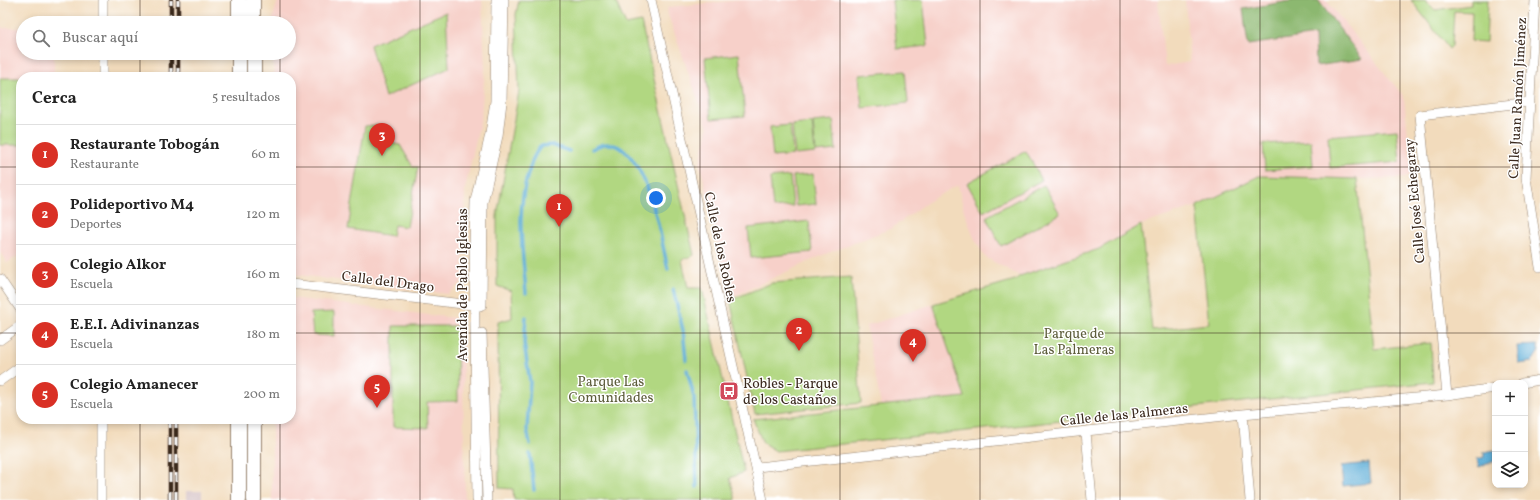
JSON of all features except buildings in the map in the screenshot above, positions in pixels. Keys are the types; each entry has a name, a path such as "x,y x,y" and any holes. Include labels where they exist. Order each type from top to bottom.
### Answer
{"main road":[{"path":"239,0 239,16"},
{"path":"253,0 254,16"},
{"path":"239,60 239,72"},
{"path":"254,60 254,72"},
{"path":"239,424 239,500"},
{"path":"254,424 254,500"}],"street":[{"path":"103,0 103,16"},
{"name":"Avenida de Pablo Iglesias","path":"487,500 479,306 474,244 475,201 490,134 495,101 496,0"},
{"name":"Avenida de Pablo Iglesias","path":"477,500 479,306 483,202 498,136 502,102 504,0"},
{"name":"Calle de los Robles","path":"651,0 757,467 763,500"},
{"name":"Calle Juan Ramón Jiménez","path":"1535,0 1526,178 1540,267"},
{"path":"103,60 103,72"},
{"name":"Calle José Echegaray","path":"1447,395 1420,115 1530,102"},
{"path":"0,279 16,303"},
{"name":"Calle del Drago","path":"296,285 479,306"},
{"path":"0,340 16,329"},
{"path":"0,381 16,370"},
{"path":"1528,382 1540,380"},
{"name":"Calle de las Palmeras","path":"757,467 1243,414 1447,395 1492,388"},
{"path":"1243,414 1250,500"},
{"path":"101,424 101,500"},
{"path":"1086,432 1092,500"}],"shaded area":[{"path":"278,0 482,0 485,68 481,117 465,189 462,282 448,294 296,275 296,72 274,72 273,60 296,60 296,16 273,16"},
{"path":"742,0 1158,0 1165,66 1190,62 1185,0 1326,0 1404,97 1412,173 1405,178 1357,179 1259,176 1197,206 1141,225 1099,249 1020,276 985,257 974,238 964,211 958,185 932,199 892,228 823,255 734,296 727,287 700,164 708,128 668,15 667,7"},
{"path":"0,23 2,28 16,28 16,60 54,60 54,72 16,72 16,257 7,263 0,252"},
{"path":"296,299 462,319 465,500 272,500 272,424 296,424"},
{"path":"933,304 965,397 881,406 866,326"},
{"path":"186,491 202,491 202,500 186,500"}],"green space":[{"name":"Parque Las Comunidades","path":"519,0 615,0 626,25 641,22 694,255 682,260 688,288 702,288 744,472 730,478 736,500 514,500 513,489 499,488 498,322 512,318 511,291 497,286 497,216 519,91 516,14"},
{"path":"892,0 923,0 928,46 897,49"},
{"path":"1296,0 1318,0 1362,59 1316,66 1315,35 1248,45 1243,9"},
{"path":"1411,0 1425,0 1435,10 1471,5 1471,0 1488,0 1486,42 1471,41 1472,12 1454,11 1452,46 1449,49"},
{"path":"446,12 449,68 385,97 370,45"},
{"path":"739,54 745,116 711,119 705,58"},
{"path":"905,71 908,103 862,108 859,75"},
{"path":"0,78 16,78 16,145 0,145"},
{"path":"833,120 836,150 816,152 813,122"},
{"path":"812,123 815,153 795,155 792,125"},
{"path":"382,125 394,144 400,145 413,167 418,167 407,227 394,225 392,236 348,229 365,126"},
{"path":"790,125 793,155 773,157 770,127"},
{"path":"1397,130 1400,162 1330,168 1328,136"},
{"path":"1311,141 1313,166 1265,170 1263,144"},
{"path":"1026,151 1042,180 983,212 967,183"},
{"path":"813,174 816,204 796,206 793,176"},
{"path":"790,176 793,206 773,208 770,178"},
{"name":"Parque de Las Palmeras","path":"1259,176 1357,179 1374,349 1431,343 1433,382 776,451 763,443 753,419 965,397 933,304 1015,280 1020,276 1099,249 1141,225 1152,330 1209,324 1197,206"},
{"path":"1044,185 1060,214 1001,246 986,217"},
{"path":"809,221 812,252 751,258 748,228"},
{"path":"851,277 861,403 755,414 730,300 772,283"},
{"path":"334,312 334,336 313,335 311,313"},
{"path":"393,326 457,326 458,401 427,402 428,428 393,427"}],"water":[{"path":"1537,345 1539,351 1532,362 1519,364 1517,346"},
{"path":"1492,451 1492,462 1479,467 1477,459 1484,457 1484,452"},
{"path":"1369,463 1371,483 1343,486 1341,466"}],"waterway":[{"path":"592,149 606,144 620,148 632,159 642,175 650,195 668,269"},
{"path":"526,293 521,216 522,201 530,167 541,146 552,145 569,151"},
{"path":"673,289 683,330 686,360"},
{"path":"526,317 524,343 530,382 527,429 530,444"},
{"path":"687,370 694,397 697,487"},
{"path":"530,454 534,490"}],"railway":[{"path":"171,0 171,16"},
{"path":"178,0 178,16"},
{"path":"171,60 171,72"},
{"path":"178,60 178,72"},
{"path":"170,424 170,500"},
{"path":"176,424 176,500"}],"place":[{"name":"Colegio Alkor","path":"382,156"},
{"name":"Restaurante Tobogán","path":"559,227"},
{"name":"Polideportivo M4","path":"799,351"},
{"name":"E.E.I. Adivinanzas","path":"913,362"},
{"name":"Robles - Parque de los Castaños","path":"729,391"},
{"name":"Colegio Amanecer","path":"377,408"}]}
